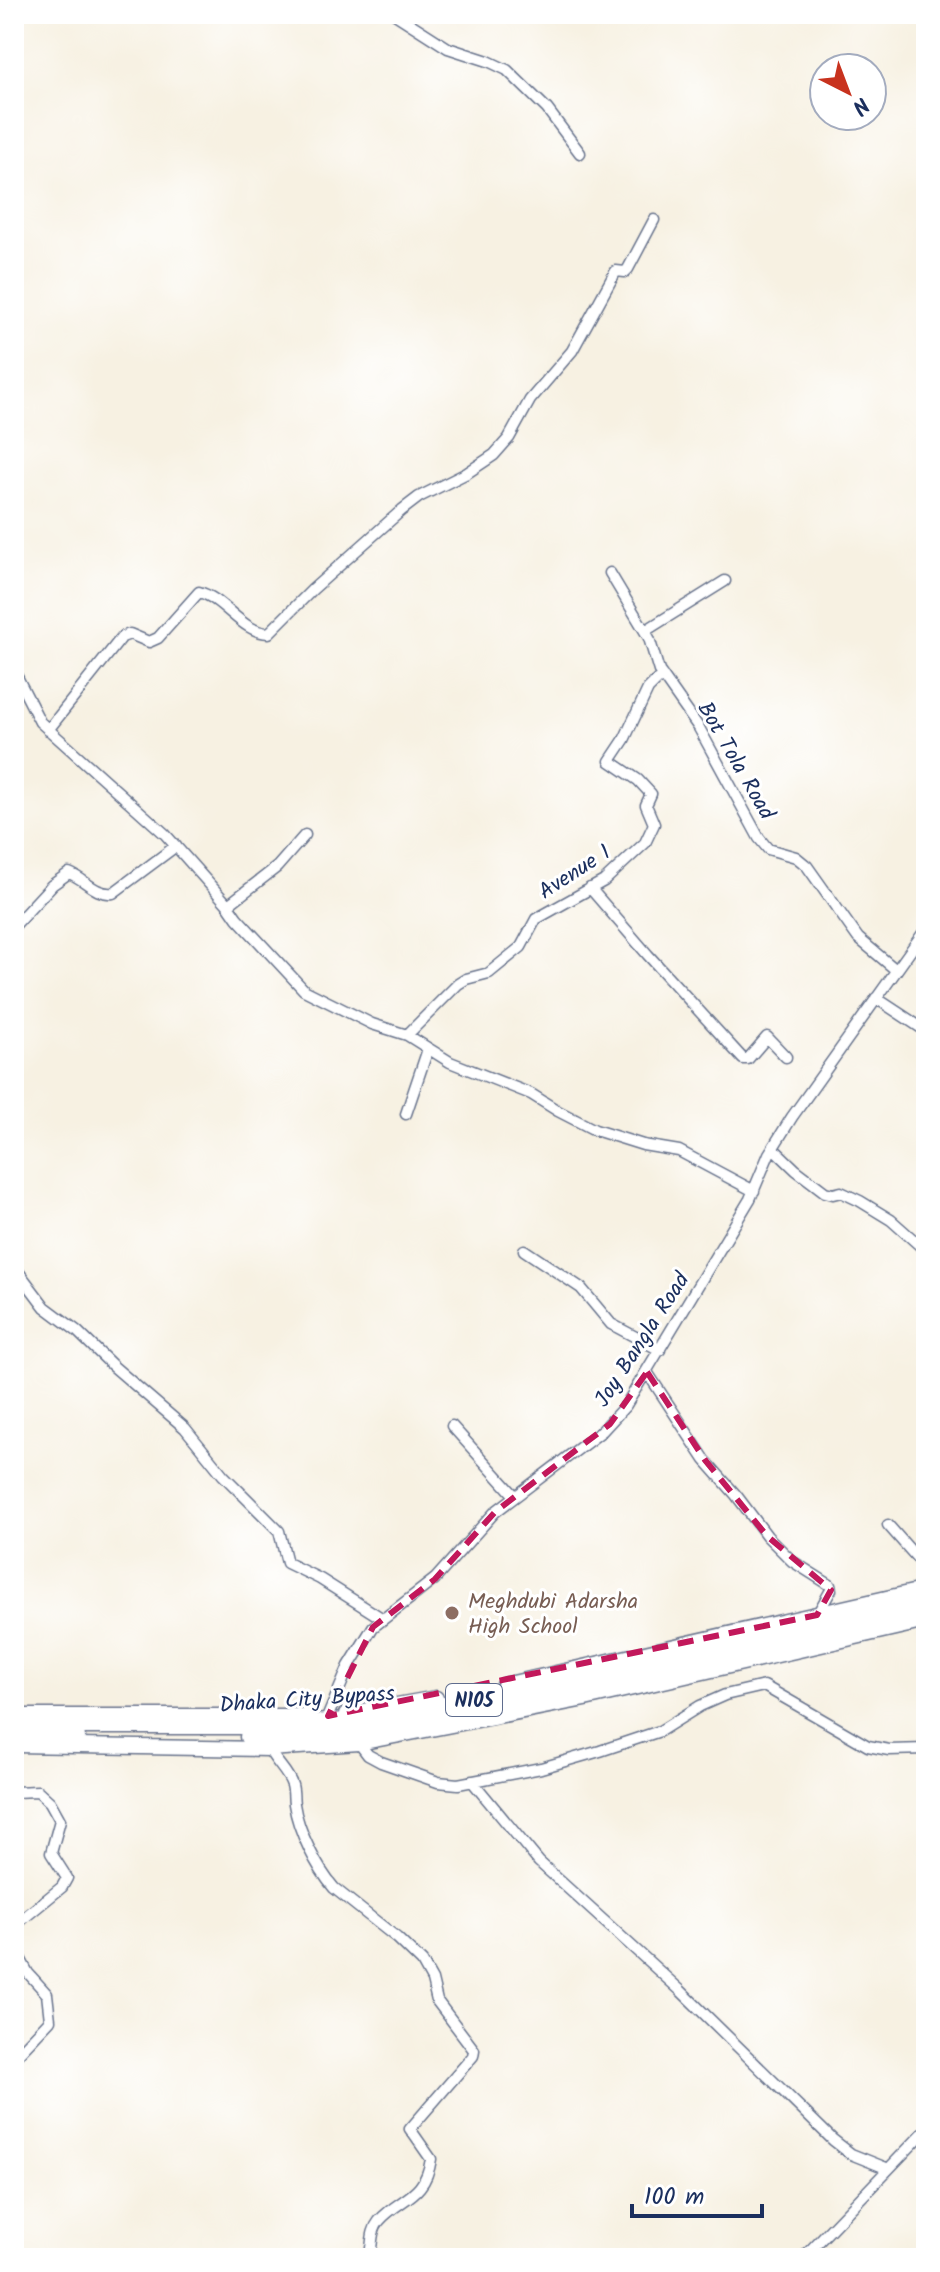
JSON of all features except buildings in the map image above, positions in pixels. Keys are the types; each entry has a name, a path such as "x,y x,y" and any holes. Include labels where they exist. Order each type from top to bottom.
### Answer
{"highway":[{"name":"Dhaka City Bypass","path":"14,1726 252,1726 368,1720 585,1677 926,1600"},
{"name":"Dhaka City Bypass","path":"14,1737 319,1736 367,1732 728,1659 926,1613"}],"main road":[{"path":"14,1716 328,1716 364,1712 487,1689 926,1589"},
{"path":"14,1745 269,1749 359,1743 613,1693 926,1621"}],"street":[{"path":"395,14 448,48 507,70 547,109 580,153"},
{"path":"48,730 122,637 130,634 149,642 158,638 199,592 215,600 257,632 269,633 323,580 411,503 494,455 509,438 530,400 572,351 616,271 627,271 654,220"},
{"name":"Bot Tola Road","path":"610,573 645,631 662,675 699,728 764,845 796,857 807,866 858,938 896,970"},
{"path":"645,631 725,581"},
{"path":"14,671 40,722 176,846 304,990 372,1024 407,1035 450,1062 524,1090 595,1130 643,1145 679,1151 754,1191"},
{"name":"Avenue 1","path":"407,1035 458,984 473,976 489,973 517,951 536,919 604,881 645,843 653,829 654,819 646,805 651,794 638,780 610,761 624,740 646,693 662,675"},
{"path":"228,905 277,867 305,835"},
{"path":"14,926 52,885 69,873 98,891 113,893 176,846"},
{"path":"590,888 743,1059 748,1059 767,1037 786,1057"},
{"name":"Joy Bangla Road","path":"328,1716 361,1643 373,1627 435,1579 479,1527 515,1496 610,1424 633,1396 754,1191 773,1148 896,970 922,943 926,929"},
{"path":"876,998 926,1031"},
{"path":"406,1114 428,1049"},
{"path":"773,1148 825,1192 841,1192 860,1201 891,1220 926,1251"},
{"path":"524,1250 581,1288 611,1324 660,1350"},
{"path":"14,1266 45,1307 77,1331 185,1428 223,1475 279,1531 287,1563 320,1579 383,1619"},
{"path":"647,1372 705,1460 767,1536 792,1561 830,1585 831,1590 817,1615"},
{"path":"452,1426 515,1496"},
{"path":"888,1525 926,1568"},
{"path":"359,1743 374,1759 438,1782 458,1784 571,1761 660,1731 700,1706 725,1695 764,1686 868,1746 889,1750 926,1749"},
{"path":"269,1749 292,1783 294,1805 316,1862 326,1879 422,1962 432,1980 437,2001 474,2050 465,2066 412,2125 410,2129 431,2159 430,2167 415,2194 377,2223 369,2258"},
{"path":"472,1781 539,1862 680,1990 833,2140 851,2154 886,2168"},
{"path":"14,1792 38,1791 50,1802 60,1820 51,1853 67,1878 62,1887 14,1926"},
{"path":"14,1947 28,1973 47,1994 50,2020 14,2058"},
{"path":"803,2258 847,2214 886,2168 926,2130"}],"highlighted area":[{"path":"647,1372 705,1460 767,1536 831,1590 817,1615 328,1716 373,1627 435,1579 495,1512 610,1424"}],"place":[{"name":"Meghdubi Adarsha High School","path":"452,1613"}]}
